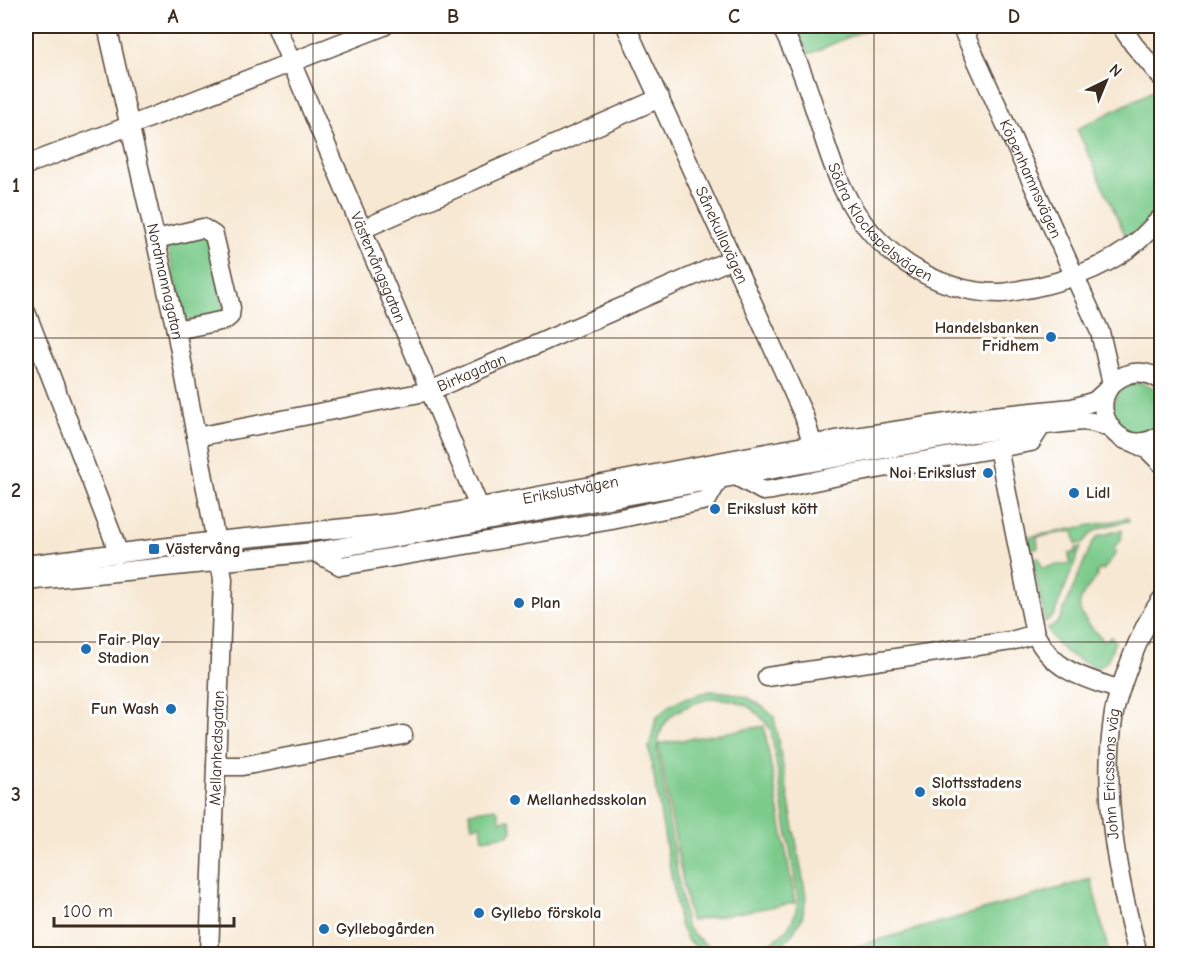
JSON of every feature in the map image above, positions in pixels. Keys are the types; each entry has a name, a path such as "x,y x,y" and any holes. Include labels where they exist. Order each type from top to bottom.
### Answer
{"street":[{"name":"Nordmannagatan","path":"107,26 176,330 216,541"},
{"name":"Västervångsgatan","path":"276,26 480,509"},
{"path":"26,165 384,26"},
{"name":"Sånekullavägen","path":"626,26 804,416 813,446"},
{"name":"Södra Klockspelsvägen","path":"780,26 799,65 821,125 826,146 844,191 856,212 877,239 898,259 932,278 969,290 1002,293 1075,277 1122,253 1140,240 1161,217"},
{"name":"Köpenhamnsvägen","path":"960,26 1100,332 1126,365 1155,376 1161,381"},
{"path":"1121,26 1161,78"},
{"path":"363,229 660,98"},
{"path":"156,239 203,228 209,230 214,235 231,308 230,316 225,320 176,330"},
{"name":"Birkagatan","path":"196,437 430,391 732,259"},
{"path":"26,312 118,554"},
{"name":"Köpenhamnsvägen","path":"1100,332 1110,387 1104,400 1103,411 1110,429"},
{"path":"1110,387 1130,373 1140,372"},
{"name":"Erikslustvägen","path":"26,565 216,541 396,523 480,509 836,440 993,416 1072,408 1095,401 1110,387"},
{"path":"728,477 973,433 1042,424 1089,421 1110,429 1119,437 1136,442 1148,442 1161,434"},
{"path":"728,477 763,491 772,490 1031,442 1042,424"},
{"path":"1136,442 1148,450 1161,464"},
{"path":"998,448 1035,634 1042,648 1054,662 1075,674 1120,690"},
{"name":"Erikslustvägen","path":"26,581 315,552 341,566 612,520 707,500 728,477"},
{"name":"Mellanhedsgatan","path":"209,954 223,579 216,541"},
{"name":"John Ericssons väg","path":"1138,954 1126,914 1118,868 1111,804 1110,759 1114,712 1120,690 1136,645 1161,599"},
{"path":"767,677 991,645 1035,634"},
{"path":"216,766 242,766 403,735"}],"green space":[{"path":"795,26 874,26 809,54"},
{"path":"1161,87 1161,205 1157,213 1127,239 1077,129"},
{"path":"206,234 225,310 223,315 186,321 167,245"},
{"path":"1138,383 1152,387 1159,394 1163,408 1159,422 1152,429 1138,433 1124,429 1117,422 1113,408 1117,394 1124,387"},
{"path":"1128,518 1129,521 1097,530 1083,543 1076,544 1073,531 1037,537 1038,548 1031,549 1029,537"},
{"path":"1122,530 1121,540 1113,549 1117,552 1103,570 1100,569 1096,573 1098,576 1082,596 1080,603 1080,610 1088,624 1104,641 1111,637 1115,641 1107,661 1097,667 1068,654 1056,643 1047,628 1055,625 1060,619 1092,543 1099,536"},
{"path":"1081,547 1054,615 1045,622 1032,558 1039,558 1042,568 1070,563 1069,554"},
{"path":"710,691 737,694 759,704 774,717 806,897 802,918 793,933 782,945 763,954 708,954 688,941 680,925 649,748 656,718 669,706 682,699","holes":["711,698 746,705 759,715 771,730 798,899 796,910 787,929 773,941 753,949 719,951 701,941 686,926 657,750 660,733 669,718 676,712"]},
{"path":"764,726 795,903 690,921 658,744"},
{"path":"495,808 500,821 510,819 512,830 508,835 483,839 481,825 472,826 469,812"},
{"path":"1091,879 1109,954 830,954"}],"place":[{"name":"Handelsbanken Fridhem","path":"1051,337"},
{"name":"Noi Erikslust","path":"988,473"},
{"name":"Lidl","path":"1074,493"},
{"name":"Erikslust kött","path":"715,509"},
{"name":"Västervång","path":"154,549"},
{"name":"Plan","path":"519,603"},
{"name":"Fair Play Stadion","path":"86,649"},
{"name":"Fun Wash","path":"171,709"},
{"name":"Slottsstadens skola","path":"920,792"},
{"name":"Mellanhedsskolan","path":"515,800"},
{"name":"Gyllebo förskola","path":"479,913"},
{"name":"Gyllebogården","path":"324,929"}]}
